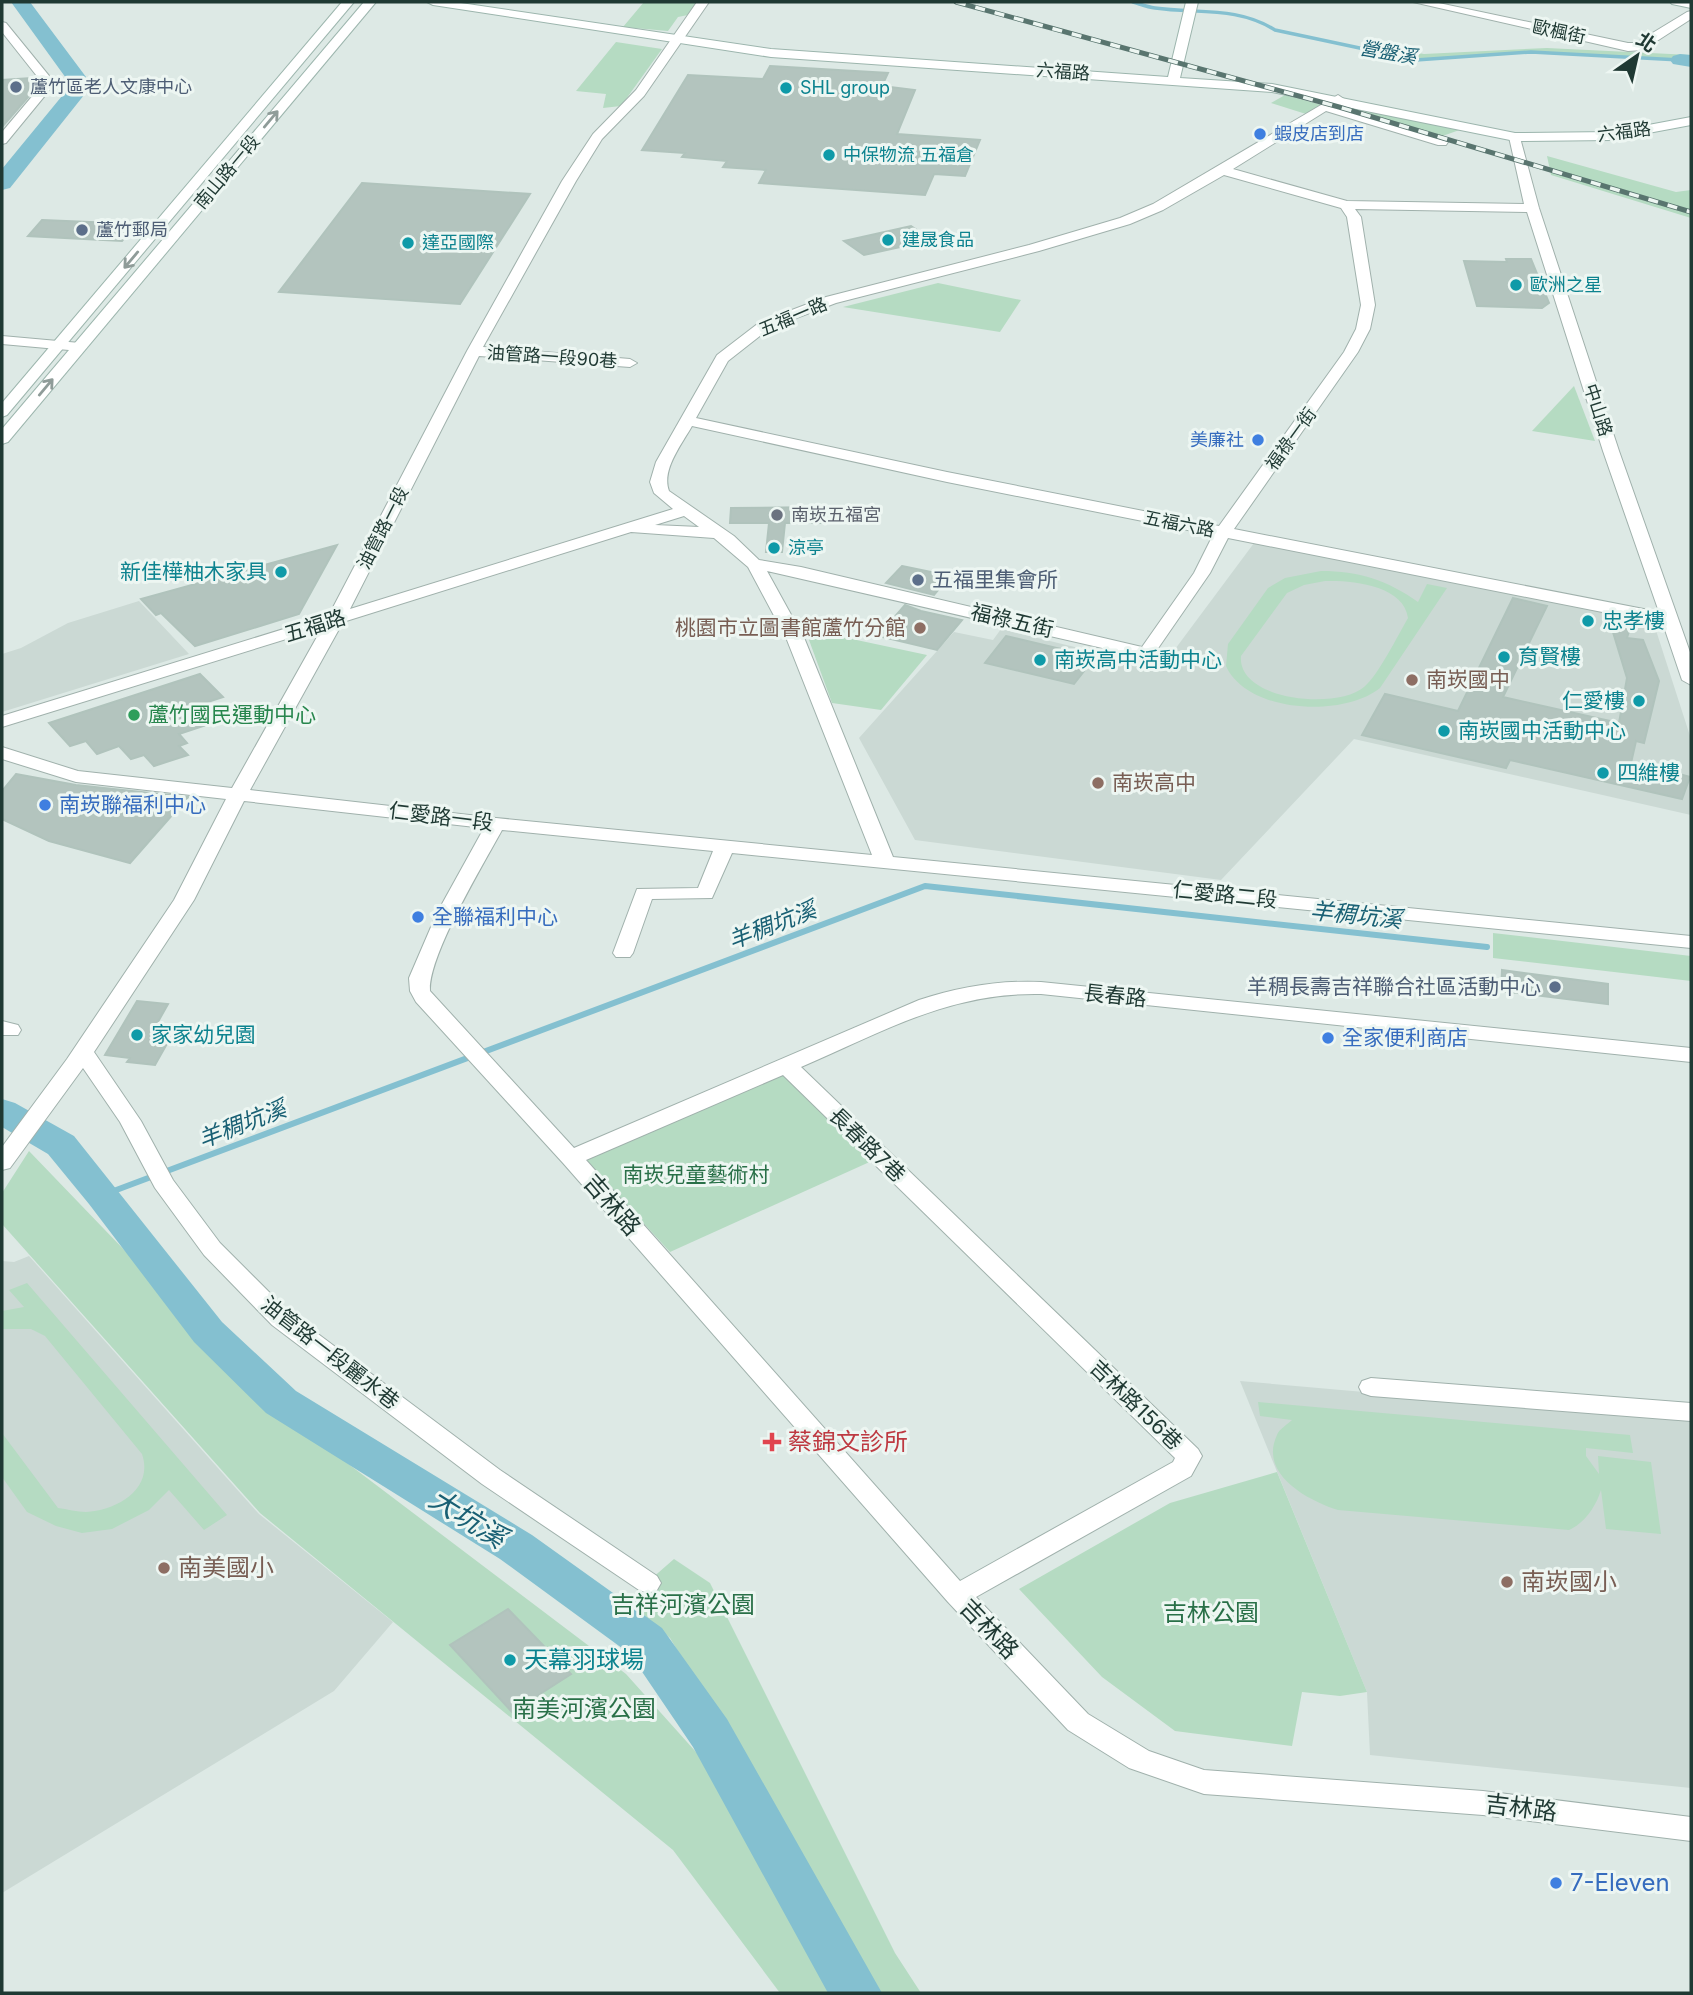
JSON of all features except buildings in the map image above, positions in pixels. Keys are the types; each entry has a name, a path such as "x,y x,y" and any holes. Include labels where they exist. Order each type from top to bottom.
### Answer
{"street":[{"name":"南山路一段","path":"2,412 348,2"},
{"name":"南山路一段","path":"2,439 370,2"},
{"name":"六福路","path":"433,2 771,53 1272,88 1331,103 1515,137 1611,136 1691,121"},
{"name":"油管路一段","path":"2,1163 79,1058 184,900 239,793 336,619 474,351 583,159 597,137 640,93 703,2"},
{"path":"1173,80 1192,2"},
{"name":"歐楓街","path":"1419,2 1628,47 1639,47 1691,14"},
{"path":"1676,2 1691,5"},
{"path":"2,25 46,80 46,87 2,140"},
{"path":"1331,103 1442,142"},
{"name":"五福一路","path":"662,493 658,482 664,462 722,358 765,325 831,300 1034,248 1125,221 1158,207 1331,103"},
{"name":"中山路","path":"1515,137 1532,208 1611,450 1691,680"},
{"path":"1222,170 1346,205 1532,208"},
{"name":"福祿一街","path":"1146,653 1202,573 1223,532 1320,400 1363,329 1368,305 1354,217 1346,205"},
{"path":"166,219 186,220"},
{"path":"2,340 80,347"},
{"name":"油管路一段90巷","path":"474,351 631,363"},
{"name":"五福六路","path":"688,421 947,477 1671,620"},
{"path":"630,528 644,509 662,493 754,565 772,592 796,640 884,860"},
{"name":"五福路","path":"2,722 686,510"},
{"name":"五福路","path":"630,528 716,533"},
{"name":"福祿五街","path":"754,565 801,572 1146,653"},
{"name":"仁愛路一段","path":"2,752 76,776 496,824 884,860"},
{"name":"吉林路","path":"496,824 447,913 419,978 420,991 427,1002 571,1158 957,1595 1079,1722 1139,1760 1204,1782 1483,1803 1691,1829"},
{"path":"623,953 643,893 705,894 726,845"},
{"name":"仁愛路二段","path":"884,860 1691,942"},
{"name":"長春路","path":"571,1158 926,1005 963,992 1001,986 1691,1055"},
{"name":"油管路一段麗水巷","path":"79,1058 130,1121 158,1174 212,1249 281,1319 491,1477 648,1583"},
{"name":"長春路7巷","path":"786,1065 948,1224"},
{"name":"吉林路156巷","path":"948,1224 1189,1456 1182,1469 957,1595"},
{"path":"1371,1387 1691,1412"}],"shaded area":[{"path":"1257,539 1653,621 1691,739 1691,815 1354,739 1221,880 915,840 859,738 954,632 993,640 1001,629 1161,668"},
{"path":"139,601 189,654 2,712 2,654 21,648 68,623"},
{"name":"南美國小","path":"29,1256 259,1514 393,1622 334,1691 2,1893 2,1261 14,1262"},
{"name":"南崁國小","path":"1240,1381 1691,1421 1691,1788 1370,1755 1367,1692"}],"green space":[{"path":"644,2 698,2 688,15 678,17 668,31 623,27"},
{"path":"616,42 662,49 621,106 603,108 606,94 576,91"},
{"path":"1370,44 1424,54 1547,48 1691,55 1691,60 1530,52 1416,59 1372,50"},
{"path":"1285,95 1322,105 1306,114 1271,103"},
{"path":"1363,106 1465,128 1437,138 1347,111"},
{"path":"1547,156 1676,192 1691,190 1691,218 1551,175"},
{"path":"938,283 1021,300 1000,332 843,307"},
{"path":"1574,386 1595,441 1532,431"},
{"path":"1321,571 1360,575 1395,588 1418,602 1427,584 1447,588 1380,688 1364,698 1343,704 1297,706 1274,702 1254,693 1237,682 1226,666 1228,644 1268,588 1285,578","holes":["1336,581 1362,584 1387,592 1397,598 1408,618 1370,682 1351,694 1313,699 1271,692 1255,683 1244,671 1241,656 1287,593 1304,585"]},
{"path":"805,629 927,655 881,710 832,703"},
{"path":"1493,933 1691,956 1691,981 1493,958"},
{"name":"南崁兒童藝術村","path":"783,1073 874,1160 670,1252 583,1157"},
{"name":"南美河濱公園","path":"29,1151 281,1413 626,1674 713,1771 834,1993 780,1993 673,1850 260,1513 2,1224 2,1193"},
{"path":"27,1283 227,1515 204,1530 169,1490 149,1510 112,1529 82,1533 56,1526 27,1512 2,1477 2,1433 58,1508 86,1512 121,1502 138,1487 143,1478 144,1466 142,1454 45,1336 31,1329 2,1329 2,1311 24,1307 9,1290"},
{"path":"1258,1402 1630,1435 1633,1453 1586,1448 1586,1456 1599,1474 1598,1456 1651,1462 1661,1534 1606,1529 1601,1490 1589,1513 1569,1530 1338,1510 1301,1493 1281,1474 1273,1449 1278,1433 1292,1420 1260,1416"},
{"name":"吉林公園","path":"1277,1472 1367,1692 1340,1696 1302,1692 1292,1746 1175,1731 1102,1677 1019,1589 1170,1503"},
{"name":"吉祥河濱公園","path":"674,1559 710,1583 895,1953 921,1993 881,1993 670,1638 627,1600"}],"waterway":[{"name":"大坑溪","path":"2,183 82,85 20,2"},
{"name":"營盤溪","path":"1133,2 1155,8 1246,17 1275,30 1416,60 1531,52 1680,60"},
{"name":"營盤溪","path":"1680,60 1691,61"},
{"name":"羊稠坑溪","path":"103,1195 925,886 1487,947"},
{"name":"大坑溪","path":"2,1111 61,1145 103,1195 208,1332 281,1402 516,1547 646,1641 710,1733 834,1959 857,1993"}],"railway":[{"path":"956,2 1339,107 1691,212"}],"place":[{"name":"蘆竹區老人文康中心","path":"16,87"},
{"name":"SHL group","path":"786,88"},
{"name":"蝦皮店到店","path":"1260,134"},
{"name":"中保物流 五福倉","path":"829,155"},
{"name":"蘆竹郵局","path":"82,230"},
{"name":"建晟食品","path":"888,240"},
{"name":"達亞國際","path":"408,243"},
{"name":"歐洲之星","path":"1516,285"},
{"name":"美廉社","path":"1258,440"},
{"name":"南崁五福宮","path":"777,515"},
{"name":"涼亭","path":"774,548"},
{"name":"新佳樺柚木家具","path":"281,572"},
{"name":"五福里集會所","path":"918,580"},
{"name":"忠孝樓","path":"1588,621"},
{"name":"桃園市立圖書館蘆竹分館","path":"920,628"},
{"name":"育賢樓","path":"1504,657"},
{"name":"南崁高中活動中心","path":"1040,660"},
{"name":"南崁國中","path":"1412,680"},
{"name":"仁愛樓","path":"1639,701"},
{"name":"蘆竹國民運動中心","path":"134,715"},
{"name":"南崁國中活動中心","path":"1444,731"},
{"name":"四維樓","path":"1603,773"},
{"name":"南崁高中","path":"1098,783"},
{"name":"南崁聯福利中心","path":"45,805"},
{"name":"全聯福利中心","path":"418,917"},
{"name":"羊稠長壽吉祥聯合社區活動中心","path":"1555,987"},
{"name":"家家幼兒園","path":"137,1035"},
{"name":"全家便利商店","path":"1328,1038"},
{"name":"蔡錦文診所","path":"772,1442"},
{"name":"南美國小","path":"164,1568"},
{"name":"南崁國小","path":"1507,1582"},
{"name":"天幕羽球場","path":"510,1660"},
{"name":"7-Eleven","path":"1556,1883"}]}
